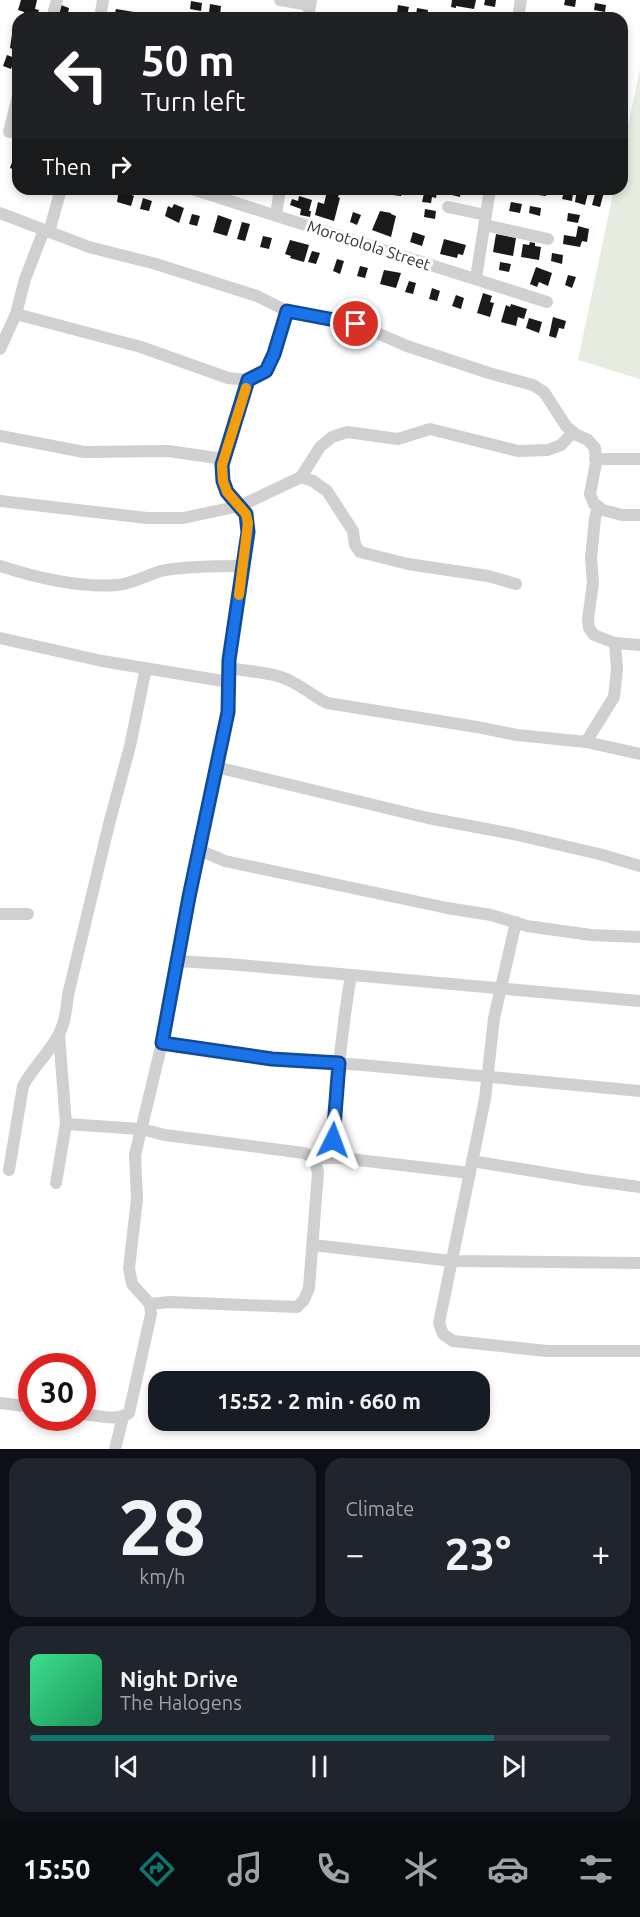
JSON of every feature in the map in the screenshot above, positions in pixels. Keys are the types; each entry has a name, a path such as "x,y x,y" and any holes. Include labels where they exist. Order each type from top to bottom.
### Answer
{"street":[{"path":"280,0 310,8"},
{"path":"0,349 16,314 25,279 59,195"},
{"name":"Morotolola Street","path":"211,195 547,302"},
{"path":"276,215 279,195"},
{"path":"476,278 489,195"},
{"path":"448,207 548,239"},
{"path":"0,213 89,247 156,264 257,296 287,311 356,324 407,346 533,385 544,392 561,420 595,448 596,459 590,494 594,504 603,510 622,515 640,515"},
{"path":"16,314 141,347 228,378 248,380 266,371 274,354 287,311"},
{"path":"96,1416 114,1418 123,1417 129,1413 151,1314 150,1304 132,1284 129,1268 137,1200 135,1155 162,1043 176,961 228,712 229,668 248,523 246,514 227,492 223,481 222,465 248,380"},
{"path":"0,501 147,518 183,518 240,506 301,477 320,447 332,437 347,432 398,439 430,429 518,451 548,450 561,445 573,432"},
{"path":"0,436 84,452 168,451 224,459"},
{"path":"596,459 640,459"},
{"path":"301,477 314,481 327,491 353,531 360,552 408,564 488,576 516,584"},
{"path":"598,506 591,558 593,583 589,628 594,635 615,643 640,645"},
{"path":"0,566 25,574 90,585 120,585 163,571 243,566"},
{"path":"0,638 146,669 229,682"},
{"path":"586,742 614,697 617,669 615,643"},
{"path":"229,668 278,676 294,682 313,697 327,703 517,735 586,742 640,754"},
{"path":"9,1170 23,1086 64,1023 68,995 130,746 146,669"},
{"path":"216,767 428,818 513,834 640,866"},
{"path":"199,850 225,861 499,917 526,927 591,935 640,937"},
{"path":"0,914 28,914"},
{"path":"516,922 494,1018 485,1099 439,1323 443,1334 453,1341 547,1352 640,1351"},
{"path":"176,961 640,1001"},
{"path":"332,1158 339,1063 351,975"},
{"path":"56,1184 66,1124 58,1035"},
{"path":"162,1043 272,1059 339,1063 640,1091"},
{"path":"66,1124 141,1130 304,1153 314,1158 471,1167 640,1187"},
{"path":"150,1304 170,1302 297,1307 304,1300 309,1288 318,1172 314,1158"},
{"path":"313,1245 452,1261 640,1263"},
{"path":"0,1403 18,1405"},
{"path":"115,1449 123,1417"}],"shaded area":[{"path":"640,69 640,379 578,360 613,195 628,195 628,126"}],"building":[{"path":"21,0 37,0 35,9 39,10 38,12 18,10"},
{"path":"452,0 476,0 474,9 451,7"},
{"path":"485,0 496,0 495,7 484,5"},
{"path":"565,0 576,0 575,7 564,5"},
{"path":"191,1 202,3 201,11 190,9"},
{"path":"595,3 606,5 605,12 594,10"},
{"path":"210,4 221,6 220,12 209,12"},
{"path":"61,5 69,8 68,12 59,12"},
{"path":"398,5 409,7 408,12 397,12"},
{"path":"417,8 428,10 428,12 416,12"},
{"path":"116,9 134,12 115,12"},
{"path":"7,55 12,57 11,69 3,66"},
{"path":"118,195 134,196 131,206 117,202"},
{"path":"326,195 339,195 340,198 334,221 315,215 318,202 324,204"},
{"path":"424,195 436,195 436,198 432,197 431,203 422,202"},
{"path":"563,195 573,195 572,201 562,199"},
{"path":"576,195 588,195 585,205 575,202"},
{"path":"595,195 603,195 600,207 592,205"},
{"path":"299,196 312,200 310,217 300,215 301,209 290,205 292,199 298,201"},
{"path":"143,198 152,201 149,211 140,209"},
{"path":"511,202 522,204 520,213 509,211"},
{"path":"174,204 184,208 179,223 165,216 168,206 172,208"},
{"path":"530,206 541,208 540,216 529,213"},
{"path":"425,209 436,211 435,219 424,217"},
{"path":"380,211 396,216 391,237 372,230"},
{"path":"353,212 361,215 357,225 350,222"},
{"path":"568,213 580,215 578,223 567,221"},
{"path":"192,214 200,216 197,226 189,224"},
{"path":"218,215 232,220 227,236 213,232"},
{"path":"242,222 250,224 245,241 237,239"},
{"path":"578,226 589,229 587,242 582,241 580,247 563,244 564,235 576,237"},
{"path":"413,232 425,236 422,246 410,242"},
{"path":"496,234 516,238 513,256 493,252"},
{"path":"263,236 272,238 269,249 260,247"},
{"path":"444,239 466,245 463,255 458,254 457,258 440,254"},
{"path":"290,240 309,245 304,262 285,254"},
{"path":"530,242 541,247 539,260 521,257 523,244 529,245"},
{"path":"312,251 320,253 316,264 308,262"},
{"path":"552,253 563,255 562,264 551,261"},
{"path":"337,259 344,261 340,274 333,271"},
{"path":"500,262 511,264 509,272 499,270"},
{"path":"360,266 368,268 365,278 357,276"},
{"path":"536,267 552,273 548,286 539,282 537,287 530,284"},
{"path":"384,270 401,273 396,288 380,284"},
{"path":"568,275 576,277 572,288 565,285"},
{"path":"409,281 416,283 413,294 405,292"},
{"path":"432,288 440,291 437,301 429,299"},
{"path":"483,293 492,296 490,302 494,303 490,317 477,313"},
{"path":"456,295 464,298 461,309 452,306"},
{"path":"511,304 527,309 524,319 518,317 516,326 501,322 506,305 510,307"},
{"path":"553,317 566,321 564,329 559,328 556,338 549,336"},
{"path":"529,318 542,322 539,333 526,328"}],"slow traffic":[{"path":"239,595 248,523 246,514 227,492 223,481 222,465 246,388"}],"route":[{"path":"333,1140 339,1063 272,1059 162,1043 189,897 228,712 229,660 248,532 246,514 227,492 223,481 222,465 248,380 266,371 274,354 287,311 356,324"}]}
